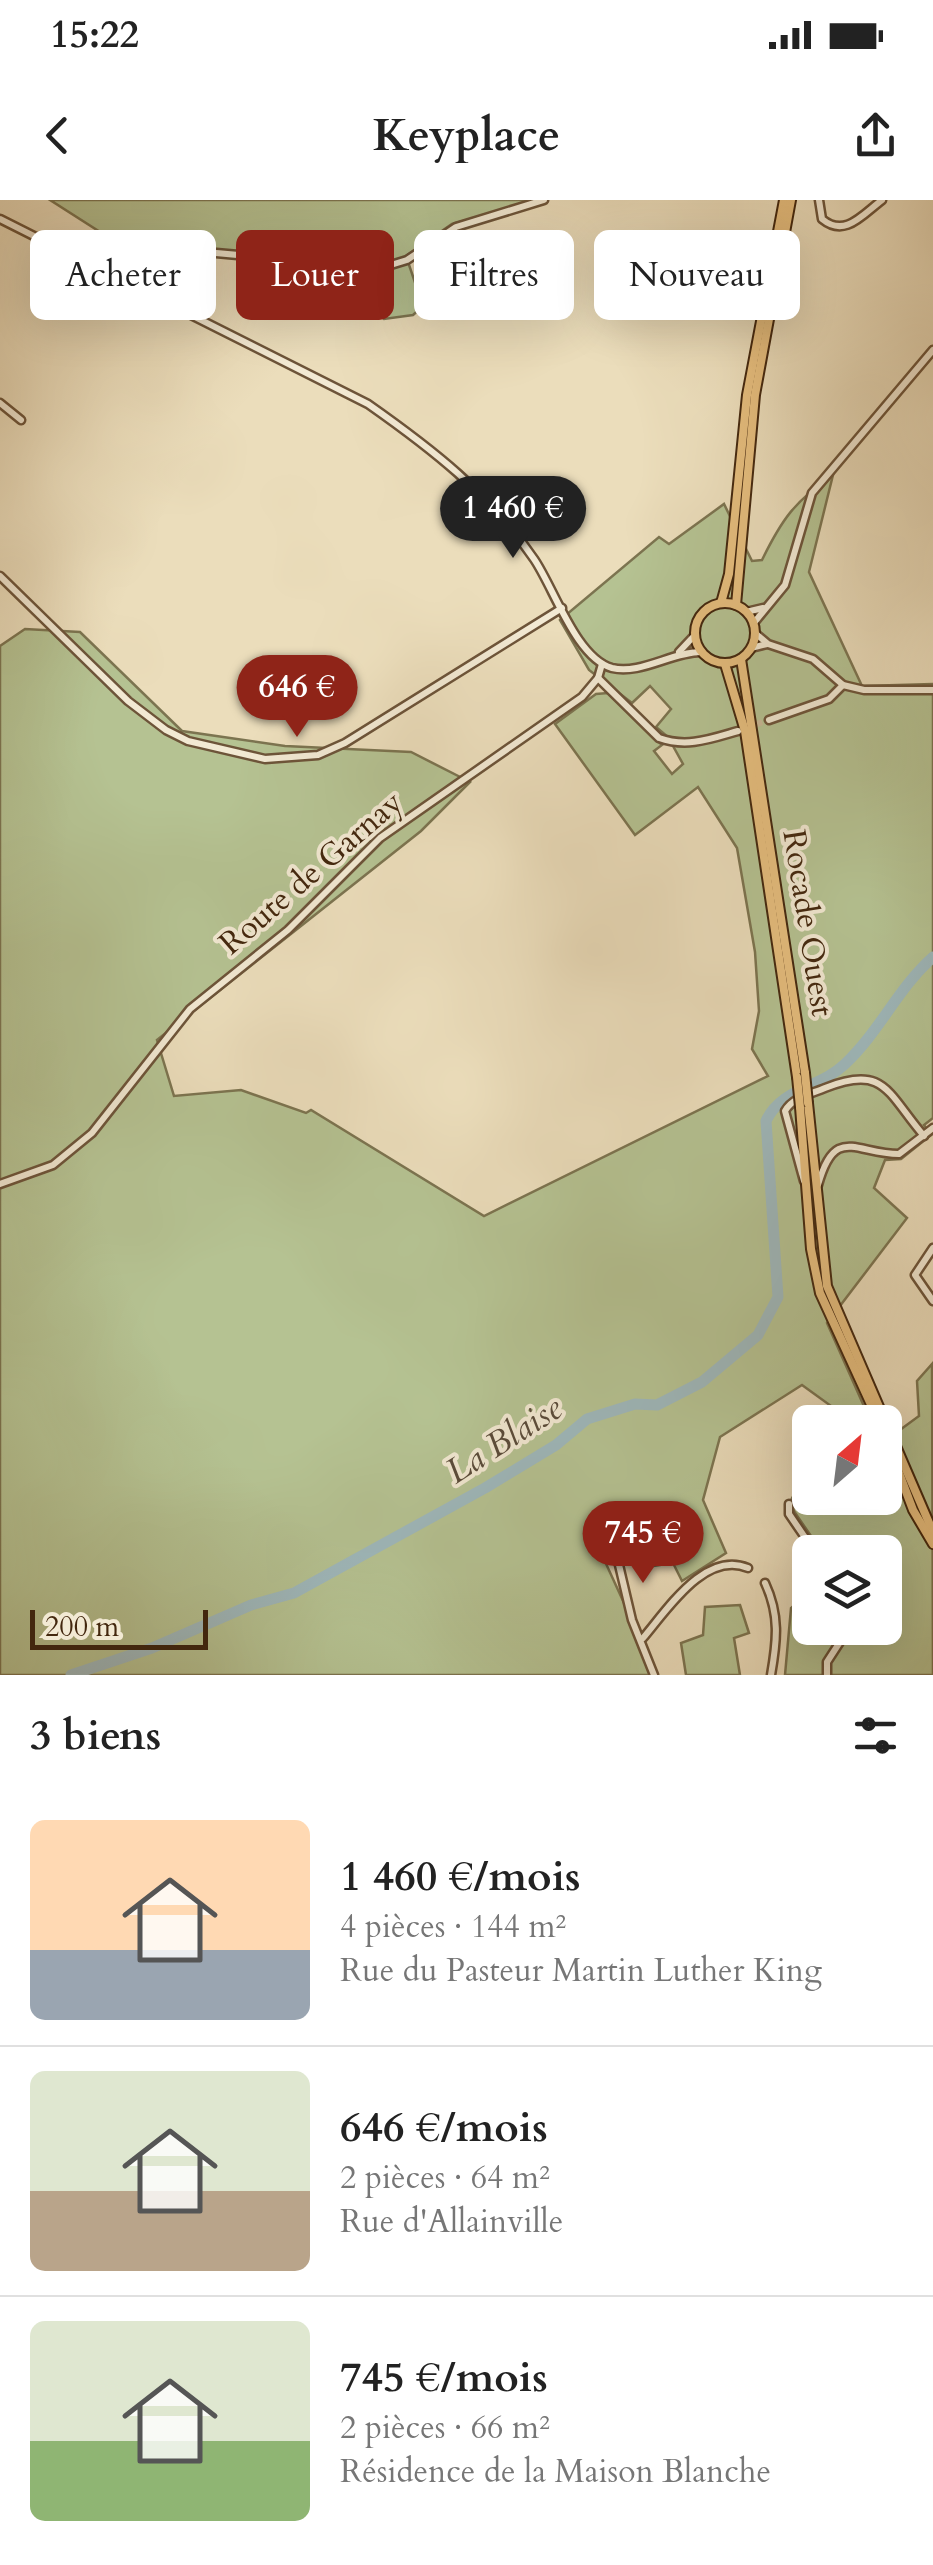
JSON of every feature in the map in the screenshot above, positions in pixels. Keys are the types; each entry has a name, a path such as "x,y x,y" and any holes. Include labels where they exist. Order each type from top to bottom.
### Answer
{"main road":[{"path":"722,603 747,394 787,200"},
{"path":"736,606 755,395 787,200"},
{"path":"722,603 736,606 746,612 754,628 751,648 741,659 725,664 700,652 694,636 699,616 722,603"},
{"name":"Rocade Ouest","path":"741,659 801,1075 822,1260 832,1305 933,1532"},
{"name":"Rocade Ouest","path":"725,664 745,730 801,1075"},
{"name":"Rocade Ouest","path":"804,1105 805,1184 820,1293 871,1405"},
{"path":"902,1479 933,1544"}],"street":[{"path":"216,253 363,270 407,260 456,227 544,200"},
{"path":"819,200 822,220 832,228 844,228 882,200"},
{"path":"0,219 30,234"},
{"path":"203,320 368,404 472,483 506,522 582,643 602,664 632,669 678,652 700,652"},
{"path":"932,356 860,430 812,492 786,585 764,607 754,628 768,644 813,659 843,685 864,690 933,690"},
{"path":"0,403 20,420"},
{"path":"0,576 152,722 188,741 266,759 318,755 345,743 562,608"},
{"path":"746,612 764,607"},
{"path":"678,652 694,636"},
{"path":"751,648 768,644"},
{"path":"602,664 598,678 660,738 698,742 738,731"},
{"name":"Route de Garnay","path":"0,1184 52,1166 76,1147 116,1108 190,1009 288,930 380,838 582,696 598,678"},
{"path":"769,720 829,699 843,685"},
{"path":"805,1184 784,1117 789,1104 863,1076 881,1085 924,1136"},
{"path":"815,1196 823,1168 835,1150 850,1144 899,1154 933,1128"},
{"path":"933,1248 915,1275 933,1301"},
{"path":"789,1504 789,1514 803,1535"},
{"path":"615,1548 632,1620 654,1675"},
{"path":"642,1638 685,1590 712,1568 737,1564 748,1568"},
{"path":"766,1583 775,1604 778,1633 772,1675"},
{"path":"827,1675 827,1662 838,1645"}],"green space":[{"path":"50,200 542,200 452,224 443,230 414,230 414,250 406,256 414,280 414,314 394,318 394,230 236,230 236,257 216,256 216,230 97,230"},
{"path":"833,475 809,572 862,686 933,684 933,1118 924,1125 931,1135 901,1159 885,1160 874,1188 907,1218 827,1323 863,1405 830,1405 802,1385 720,1437 703,1500 726,1553 682,1581 673,1563 646,1567 632,1504 591,1531 657,1675 0,1675 0,646 25,629 80,632 182,731 285,746 411,752 470,782 421,831 157,1040 174,1096 241,1090 306,1113 311,1110 484,1216 768,1076 752,1049 759,1011 755,952 737,848 698,787 635,835 555,724 596,694 608,693 662,745 654,751 672,774 683,764 668,737 656,727 671,709 650,686 632,703 589,670 560,620 659,537 669,544 724,504 752,561 762,560 776,533 809,493"},
{"path":"932,1364 933,1675 785,1675 792,1607 792,1645 902,1645 902,1535 810,1535 797,1515 902,1515 902,1428 919,1416 917,1381"},
{"path":"740,1605 749,1633 734,1638 740,1675 686,1675 681,1643 703,1635 705,1607"}],"waterway":[{"name":"La Blaise","path":"71,1675 152,1648 251,1605 294,1593 485,1488 556,1445 587,1419 635,1404 657,1405 702,1382 758,1335 778,1297 766,1121 781,1102 845,1064 933,957"}],"tunnel":[{"path":"748,727 769,720"}]}
